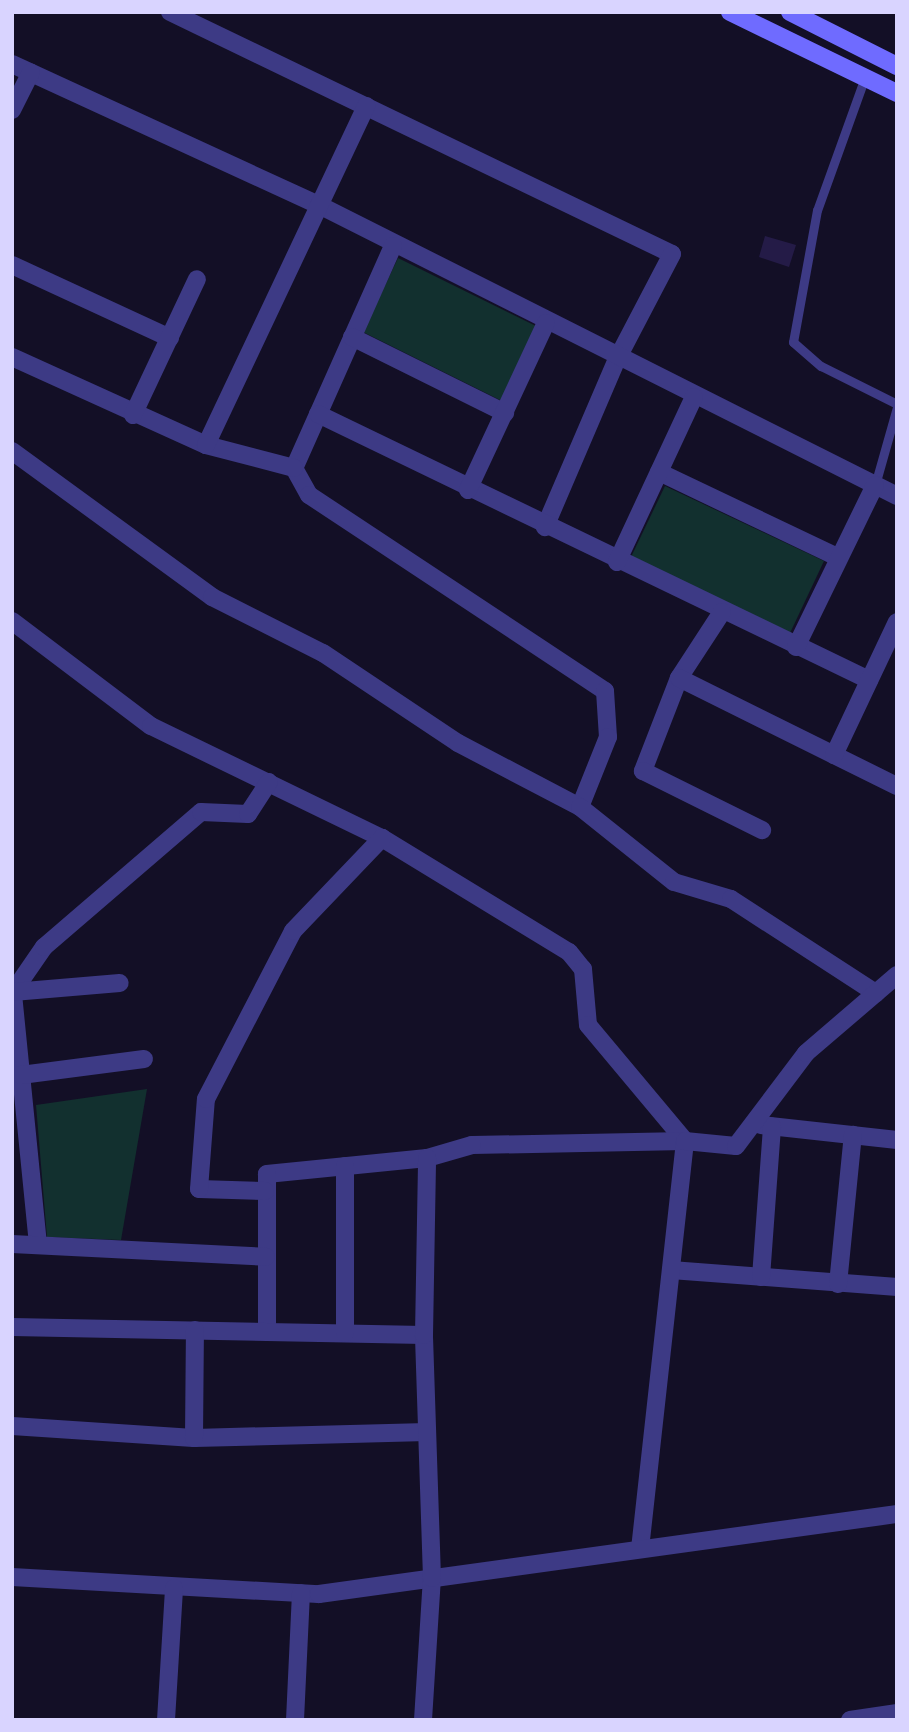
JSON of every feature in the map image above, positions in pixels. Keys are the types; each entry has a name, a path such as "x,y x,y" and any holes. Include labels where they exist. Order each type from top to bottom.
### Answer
{"street":[{"path":"170,12 672,254 617,359 545,527"},
{"path":"730,12 897,93"},
{"path":"790,12 897,66"},
{"path":"12,64 319,205 393,246 617,359 897,496"},
{"path":"12,110 31,72"},
{"path":"206,445 366,106"},
{"path":"294,468 393,246"},
{"path":"12,265 170,338"},
{"path":"133,415 197,279"},
{"path":"468,490 546,323"},
{"path":"352,337 505,413"},
{"path":"12,357 133,415 206,445 294,468 309,495 593,677 605,691 608,737 580,807"},
{"path":"617,562 694,397"},
{"path":"317,414 617,562 869,680"},
{"path":"12,451 212,597 323,653 458,743 580,807 674,882 731,899 876,993"},
{"path":"659,472 839,558"},
{"path":"796,647 875,485"},
{"path":"722,612 679,678 643,771 762,830"},
{"path":"12,621 151,726 382,838 576,959 586,984 588,1025 685,1141 640,1549"},
{"path":"834,755 897,622"},
{"path":"679,678 897,786"},
{"path":"13,992 44,947 201,813 248,814 269,782"},
{"path":"265,1191 199,1189 206,1099 293,930 382,838"},
{"path":"267,1332 267,1174 427,1158 472,1145 685,1141 736,1146 806,1052 897,975"},
{"path":"13,992 120,983"},
{"path":"12,984 37,1245"},
{"path":"21,1075 144,1059"},
{"path":"752,1125 897,1140"},
{"path":"761,1277 772,1126"},
{"path":"838,1284 853,1135"},
{"path":"423,1720 432,1578 424,1335 427,1158"},
{"path":"345,1166 345,1333"},
{"path":"12,1244 266,1257"},
{"path":"671,1270 897,1287"},
{"path":"12,1326 424,1335"},
{"path":"194,1438 195,1330"},
{"path":"12,1426 194,1438 427,1432"},
{"path":"12,1577 302,1593 432,1578 897,1514"},
{"path":"166,1720 174,1588"},
{"path":"295,1720 302,1593"},
{"path":"850,1720 897,1713"}],"lane":[{"path":"865,77 817,210 793,342 810,359 897,406 875,485"}],"green space":[{"path":"398,258 538,327 502,401 363,332"},
{"path":"665,486 824,561 790,633 631,557"},
{"path":"147,1089 121,1240 47,1237 36,1105"}],"building":[{"path":"765,236 796,245 789,267 759,257"}]}
